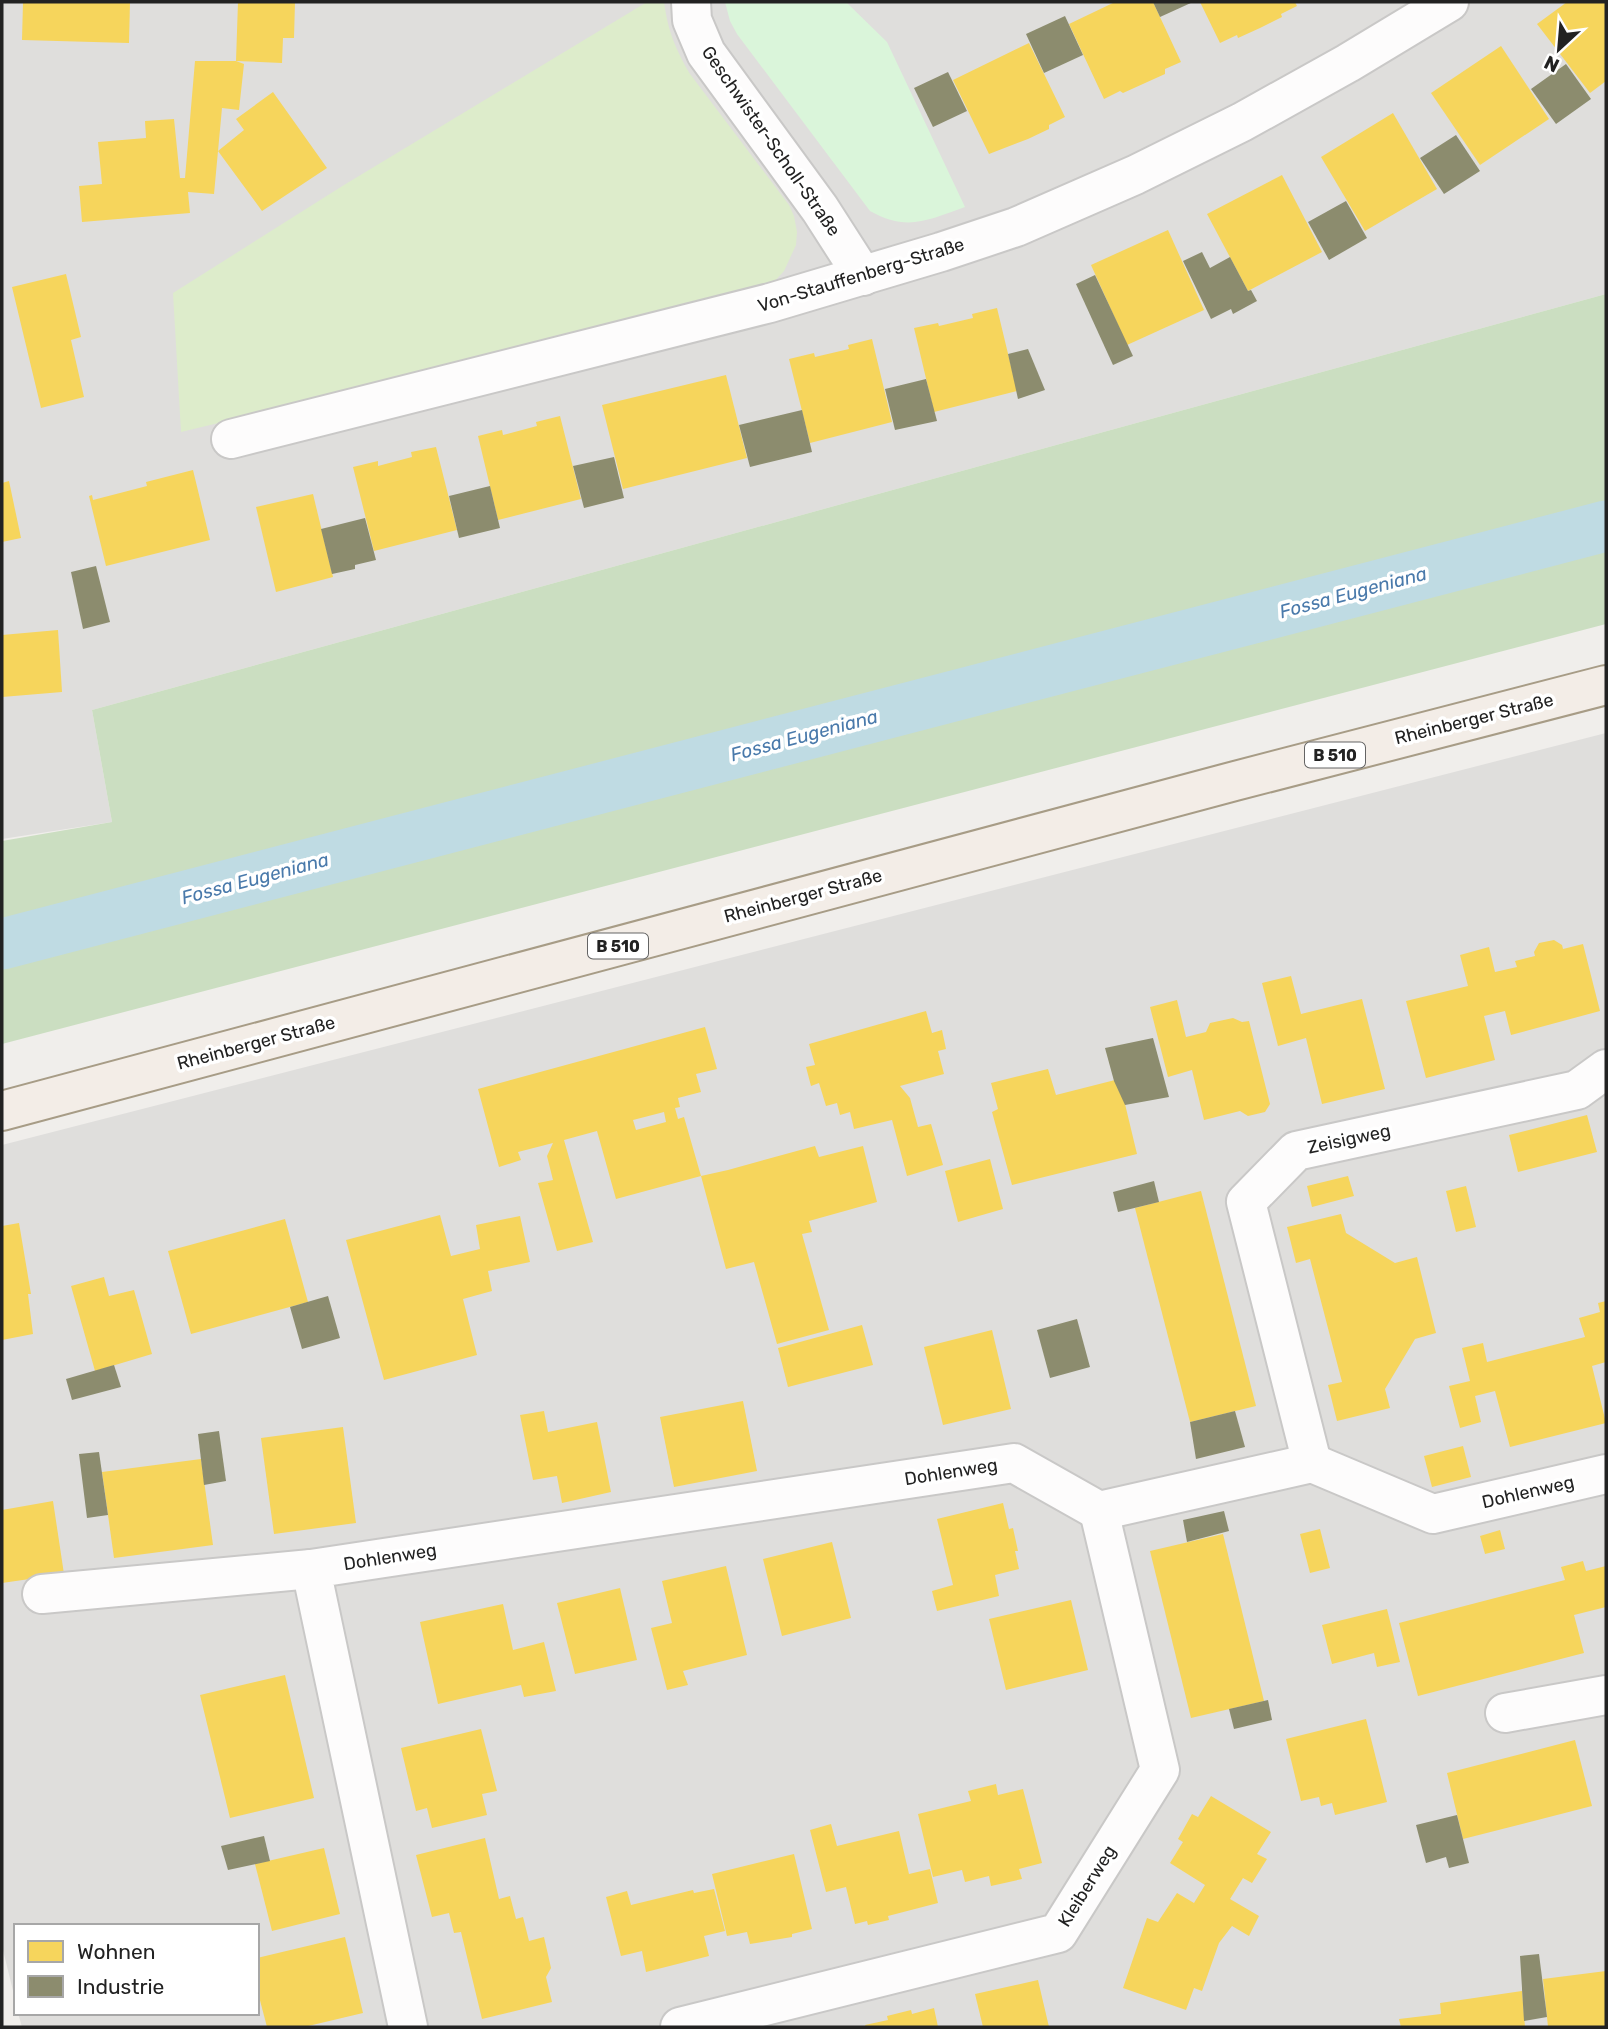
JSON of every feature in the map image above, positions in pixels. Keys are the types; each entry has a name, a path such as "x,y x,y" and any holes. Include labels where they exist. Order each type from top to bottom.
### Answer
{"main road":[{"name":"Rheinberger Straße","path":"2,1111 1221,784 1606,685"}],"street":[{"name":"Geschwister-Scholl-Straße","path":"691,2 692,20 706,53 820,209 863,276"},
{"name":"Von-Stauffenberg-Straße","path":"231,439 770,303 1016,227 1135,175 1242,122 1349,63 1449,2"},
{"name":"Zeisigweg","path":"1312,1463 1246,1202 1296,1151 1577,1090 1606,1069"},
{"name":"Dohlenweg","path":"43,1594 311,1569 1014,1463 1099,1511"},
{"name":"Dohlenweg","path":"1312,1463 1433,1514 1606,1474"},
{"path":"1099,1511 1312,1463"},
{"name":"Kleiberweg","path":"680,2027 1058,1933 1160,1770 1099,1511"},
{"path":"311,1569 408,2027"},
{"path":"1505,1713 1606,1695"}],"shaded area":[{"path":"2,2 1606,2 1606,294 92,710 112,822 2,839"},
{"path":"1606,733 1606,2027 22,2027 19,2015 259,2015 259,1924 14,1924 14,1995 2,1946 2,1145"}],"green space":[{"path":"647,2 664,2 673,39 690,74 789,205 794,216 796,245 784,271 773,283 390,382 181,432 173,293 344,185"},
{"path":"725,2 846,2 887,42 965,207 918,222 895,221 870,211 737,34"},
{"path":"1606,294 1606,624 2,1044 2,841 112,822 92,710"}],"building: Wohnen":[{"path":"23,2 130,2 129,43 22,40"},
{"path":"238,2 295,2 294,38 283,38 282,63 236,61"},
{"path":"1115,2 1153,2 1181,62 1165,69 1165,74 1104,99 1069,24"},
{"path":"1200,2 1295,2 1297,6 1260,28 1220,43"},
{"path":"1567,2 1606,2 1606,81 1590,93 1537,24"},
{"path":"1029,43 1065,117 1049,125 1049,129 989,154 953,80"},
{"path":"1501,46 1549,119 1480,165 1431,93"},
{"path":"195,61 236,61 244,64 239,110 222,108 214,194 188,192 190,213 82,222 79,186 102,184 98,142 146,138 145,121 174,119 180,178 185,178"},
{"path":"273,92 327,168 262,211 218,151 244,130 236,119"},
{"path":"1393,113 1437,189 1365,231 1321,157"},
{"path":"1282,175 1322,252 1248,291 1207,214"},
{"path":"1168,230 1204,310 1127,345 1091,265"},
{"path":"66,274 81,337 71,340 84,397 41,408 12,287"},
{"path":"997,308 1017,391 934,412 914,328 938,323 939,326 973,318 972,314"},
{"path":"872,339 892,422 810,443 789,359 814,353 815,357 849,349 848,345"},
{"path":"726,375 747,458 623,489 602,405"},
{"path":"560,416 581,499 498,520 478,436 502,430 503,435 537,426 536,422"},
{"path":"436,447 457,530 374,551 353,467 378,461 378,466 412,457 411,452"},
{"path":"193,470 210,540 106,566 89,496 92,495 93,500 147,486 146,482"},
{"path":"9,481 21,538 2,542 2,483"},
{"path":"313,494 333,577 276,592 256,507"},
{"path":"58,630 62,692 2,697 2,635"},
{"path":"1554,940 1562,945 1563,949 1583,944 1600,1011 1511,1035 1505,1011 1484,1016 1495,1060 1426,1078 1406,1001 1468,986 1460,955 1489,947 1495,972 1517,967 1515,961 1535,956 1534,952 1539,943"},
{"path":"1291,976 1301,1014 1362,999 1385,1089 1322,1104 1306,1038 1278,1046 1262,983"},
{"path":"1177,1000 1186,1037 1206,1032 1210,1023 1233,1018 1242,1022 1249,1021 1270,1104 1265,1112 1248,1116 1240,1111 1204,1120 1192,1070 1168,1077 1150,1007"},
{"path":"926,1011 932,1033 942,1030 946,1049 938,1051 944,1074 900,1086 910,1098 918,1127 931,1124 943,1165 907,1176 892,1120 854,1129 850,1112 840,1115 837,1103 826,1106 819,1083 811,1086 806,1067 815,1065 809,1044"},
{"path":"705,1027 717,1069 696,1074 701,1092 678,1098 680,1107 675,1108 678,1119 684,1117 701,1176 616,1199 597,1131 564,1140 593,1242 557,1251 538,1183 553,1180 547,1156 553,1143 518,1152 521,1160 499,1167 478,1089","holes":["664,1112 666,1122 636,1130 633,1120"]},
{"path":"1048,1069 1056,1095 1119,1079 1137,1154 1012,1185 992,1112 998,1109 991,1083"},
{"path":"1587,1115 1597,1152 1518,1172 1509,1135"},
{"path":"815,1146 819,1157 863,1146 877,1202 809,1221 812,1232 802,1234 829,1330 777,1344 754,1262 726,1269 701,1176"},
{"path":"990,1159 1003,1209 958,1222 945,1171"},
{"path":"1348,1176 1354,1196 1312,1207 1307,1186"},
{"path":"1466,1186 1476,1227 1456,1232 1446,1191"},
{"path":"1201,1191 1256,1406 1190,1422 1135,1208"},
{"path":"1341,1214 1346,1233 1395,1263 1417,1257 1436,1333 1415,1339 1385,1389 1390,1408 1337,1421 1328,1385 1342,1382 1310,1259 1296,1263 1287,1227"},
{"path":"440,1215 451,1256 480,1249 476,1225 520,1216 530,1262 488,1271 492,1291 463,1299 477,1355 384,1380 346,1240"},
{"path":"285,1219 308,1302 191,1334 168,1251"},
{"path":"19,1223 31,1294 28,1294 33,1334 2,1340 2,1226"},
{"path":"104,1277 109,1296 134,1290 152,1354 95,1371 71,1286"},
{"path":"1606,1301 1606,1362 1592,1366 1606,1423 1510,1447 1495,1391 1475,1396 1481,1422 1460,1428 1449,1386 1470,1381 1462,1348 1483,1343 1487,1362 1585,1337 1579,1318 1600,1312 1598,1303"},
{"path":"862,1325 873,1365 788,1387 778,1348"},
{"path":"992,1330 1011,1409 943,1425 924,1347"},
{"path":"743,1401 757,1471 674,1487 660,1417"},
{"path":"544,1411 548,1432 597,1422 611,1492 562,1503 557,1476 533,1480 520,1415"},
{"path":"343,1427 356,1523 274,1534 261,1438"},
{"path":"1463,1446 1471,1477 1432,1487 1424,1456"},
{"path":"201,1459 213,1545 114,1558 102,1472"},
{"path":"53,1501 64,1574 2,1583 2,1510"},
{"path":"1003,1503 1009,1529 1013,1528 1019,1569 995,1575 999,1596 937,1611 932,1591 953,1585 937,1519"},
{"path":"1320,1529 1330,1568 1310,1573 1300,1534"},
{"path":"1500,1530 1505,1549 1485,1554 1480,1536"},
{"path":"1223,1534 1264,1701 1191,1718 1150,1551"},
{"path":"832,1542 851,1618 782,1636 763,1559"},
{"path":"1583,1561 1586,1571 1606,1566 1606,1607 1574,1615 1584,1653 1418,1696 1399,1623 1565,1580 1561,1567"},
{"path":"726,1566 747,1655 683,1671 688,1685 667,1690 651,1628 672,1623 662,1581"},
{"path":"620,1588 637,1660 575,1674 557,1603"},
{"path":"1071,1600 1088,1670 1006,1690 989,1619"},
{"path":"503,1604 513,1650 544,1642 556,1691 524,1697 521,1685 438,1704 420,1622"},
{"path":"1387,1609 1400,1662 1377,1667 1374,1653 1332,1664 1322,1625"},
{"path":"285,1675 314,1798 230,1818 200,1695"},
{"path":"1366,1719 1387,1802 1335,1815 1332,1803 1321,1806 1319,1797 1301,1801 1286,1739"},
{"path":"481,1729 497,1791 482,1794 487,1815 432,1828 427,1808 416,1811 401,1748"},
{"path":"1575,1740 1592,1806 1463,1839 1447,1773"},
{"path":"996,1784 998,1795 1023,1789 1042,1863 1019,1869 1022,1879 991,1886 989,1876 965,1882 962,1870 933,1877 918,1814 971,1801 968,1791"},
{"path":"1211,1796 1271,1832 1257,1854 1267,1859 1252,1883 1243,1878 1230,1899 1259,1916 1249,1936 1232,1926 1219,1943 1202,1991 1194,1988 1186,2010 1123,1988 1147,1918 1158,1922 1177,1893 1194,1903 1205,1885 1170,1863 1183,1842 1178,1839 1192,1814 1198,1817"},
{"path":"831,1824 837,1846 899,1831 909,1874 930,1869 938,1903 888,1916 889,1920 868,1925 867,1921 855,1924 846,1887 826,1892 810,1830"},
{"path":"485,1838 499,1899 510,1896 516,1919 523,1917 529,1941 544,1937 551,1968 546,1977 552,2002 482,2019 461,1932 454,1933 449,1913 432,1917 416,1855"},
{"path":"324,1848 340,1914 272,1931 255,1864"},
{"path":"794,1854 812,1929 792,1934 792,1937 750,1944 747,1932 727,1936 712,1874"},
{"path":"714,1889 725,1931 704,1936 709,1956 646,1972 642,1951 621,1956 606,1897 627,1891 631,1905 693,1890 694,1893"},
{"path":"345,1937 363,2013 304,2027 267,2027 259,1997 259,1958"},
{"path":"1606,1971 1606,2027 1548,2027 1543,1979"},
{"path":"1038,1980 1049,2027 983,2027 975,1994"},
{"path":"1522,1991 1525,2027 1401,2027 1399,2019 1441,2014 1440,2003"},
{"path":"934,2008 938,2027 865,2025 888,2020 887,2016 911,2010 912,2014"}],"building: Industrie":[{"path":"1153,2 1193,2 1160,17"},
{"path":"1065,16 1083,55 1044,73 1026,34"},
{"path":"1566,64 1591,99 1556,124 1531,89"},
{"path":"948,72 967,111 933,127 914,88"},
{"path":"1456,135 1480,171 1444,194 1420,158"},
{"path":"1346,201 1367,238 1329,260 1308,222"},
{"path":"1202,252 1210,268 1230,257 1248,291 1251,290 1257,301 1233,314 1231,309 1211,319 1183,261"},
{"path":"1095,275 1133,356 1113,365 1076,284"},
{"path":"1028,349 1045,390 1018,399 1008,354"},
{"path":"926,379 937,421 895,430 885,389"},
{"path":"802,410 812,452 750,467 739,425"},
{"path":"614,457 624,498 584,508 573,466"},
{"path":"490,486 500,528 459,538 449,496"},
{"path":"365,518 376,560 355,565 355,569 332,574 321,529"},
{"path":"96,566 110,622 83,629 71,572"},
{"path":"1153,1038 1169,1097 1125,1105 1114,1081 1105,1048"},
{"path":"1154,1181 1159,1202 1118,1212 1113,1192"},
{"path":"328,1296 340,1338 302,1349 290,1307"},
{"path":"1077,1319 1090,1367 1050,1378 1037,1330"},
{"path":"114,1365 121,1387 72,1400 66,1379"},
{"path":"1235,1411 1245,1447 1196,1459 1190,1422"},
{"path":"219,1431 226,1481 204,1485 198,1434"},
{"path":"99,1452 108,1515 87,1518 79,1454"},
{"path":"1224,1511 1229,1531 1187,1542 1183,1520"},
{"path":"1268,1700 1272,1720 1234,1729 1229,1709"},
{"path":"1457,1815 1469,1863 1449,1868 1446,1857 1426,1863 1416,1825"},
{"path":"264,1836 270,1861 228,1870 221,1846"},
{"path":"1539,1954 1547,2017 1524,2021 1520,1956"}],"waterway":[{"name":"Fossa Eugeniana","path":"2,944 1606,526"}]}
